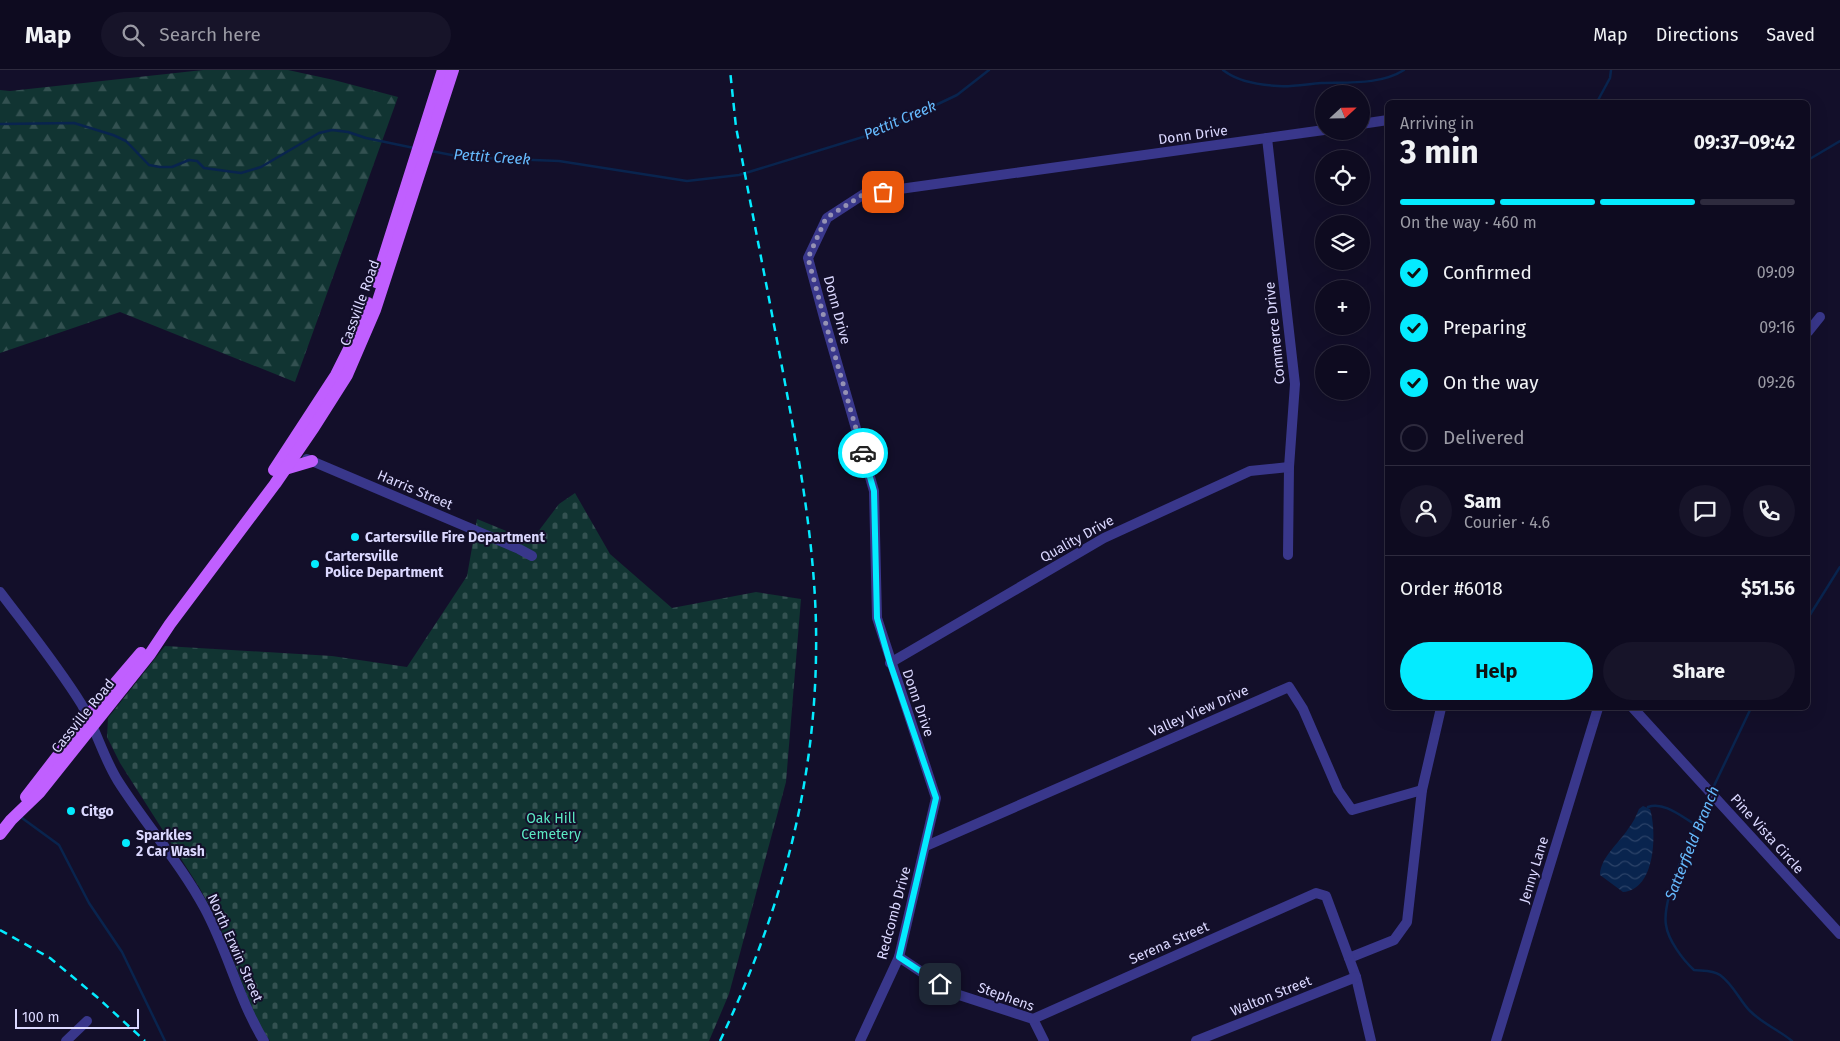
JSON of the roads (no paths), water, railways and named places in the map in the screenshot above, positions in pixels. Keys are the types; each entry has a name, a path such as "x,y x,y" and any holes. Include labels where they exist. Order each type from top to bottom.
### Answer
{"main road":[{"name":"Cassville Road","path":"244,522 268,480 292,451 347,375 362,344 375,310 443,79 453,70"},
{"name":"Cassville Road","path":"0,834 32,788 150,654 244,522 285,469 292,451"},
{"path":"285,469 312,461"}],"street":[{"path":"1370,123 1385,120"},
{"name":"Donn Drive","path":"926,846 936,798 890,663 877,618 874,491 808,258 826,218 864,194 1315,131"},
{"name":"Commerce Drive","path":"1267,138 1295,384 1289,467 1288,555"},
{"path":"1810,330 1820,317"},
{"name":"Harris Street","path":"292,451 532,556"},
{"name":"Quality Drive","path":"890,663 1104,538 1250,471 1289,467"},
{"name":"North Erwin Street","path":"0,592 83,707 116,779 144,821 188,879 224,949 249,1013 264,1041"},
{"name":"Valley View Drive","path":"926,846 1289,687 1303,709 1338,790 1352,810 1422,790"},
{"path":"1371,1041 1356,977 1349,958 1394,940 1406,922 1422,790 1441,710"},
{"name":"Jenny Lane","path":"1496,1041 1597,710"},
{"name":"Pine Vista Circle","path":"1636,710 1840,934"},
{"name":"Redcomb Drive","path":"860,1041 899,957 926,846"},
{"name":"Serena Street","path":"1033,1019 1316,892 1326,896 1349,958"},
{"name":"Stephens","path":"899,957 953,993 1033,1019 1044,1041"},
{"name":"Walton Street","path":"1196,1041 1356,977"},
{"path":"66,1041 86,1021"}],"water":[{"path":"1643,806 1650,809 1653,831 1653,845 1648,871 1634,889 1623,892 1600,875 1601,869 1606,857 1630,827 1639,809"}],"waterway":[{"name":"Pettit Creek","path":"431,151 462,157 559,161 687,181 739,175 879,132 957,95 989,70"},
{"name":"Pettit Creek","path":"1223,70 1249,82 1283,86 1374,80 1395,75 1404,70"},
{"path":"1598,100 1610,78 1611,70"},
{"name":"Pettit Creek","path":"0,124 74,123 126,141 149,165 172,167 189,160 197,161 204,168 241,173 261,167 319,133 332,130 414,148"},
{"path":"1810,159 1840,141"},
{"name":"Satterfield Branch","path":"1810,615 1840,567"},
{"name":"Satterfield Branch","path":"1712,790 1750,710"},
{"name":"Satterfield Branch","path":"1710,795 1674,879 1666,912 1667,931 1685,961 1694,970 1711,971 1720,975 1729,983 1750,1011 1760,1020 1792,1041"},
{"path":"1648,807 1660,806 1667,808 1696,825"},
{"path":"22,818 59,845 89,903 122,952 165,1041"}],"railway":[{"path":"720,1041 741,995 759,948 789,854 800,806 808,757 814,707 816,656 814,583 801,475 736,127 730,70"},
{"path":"0,930 50,958 97,997 145,1041"}],"place":[{"name":"Cartersville Fire Department","path":"355,537"},
{"name":"Cartersville Police Department","path":"315,564"},
{"name":"Citgo","path":"71,811"},
{"name":"Sparkles 2 Car Wash","path":"126,843"}],"park label":[{"name":"Oak Hill Cemetery","path":"551,826"}]}
